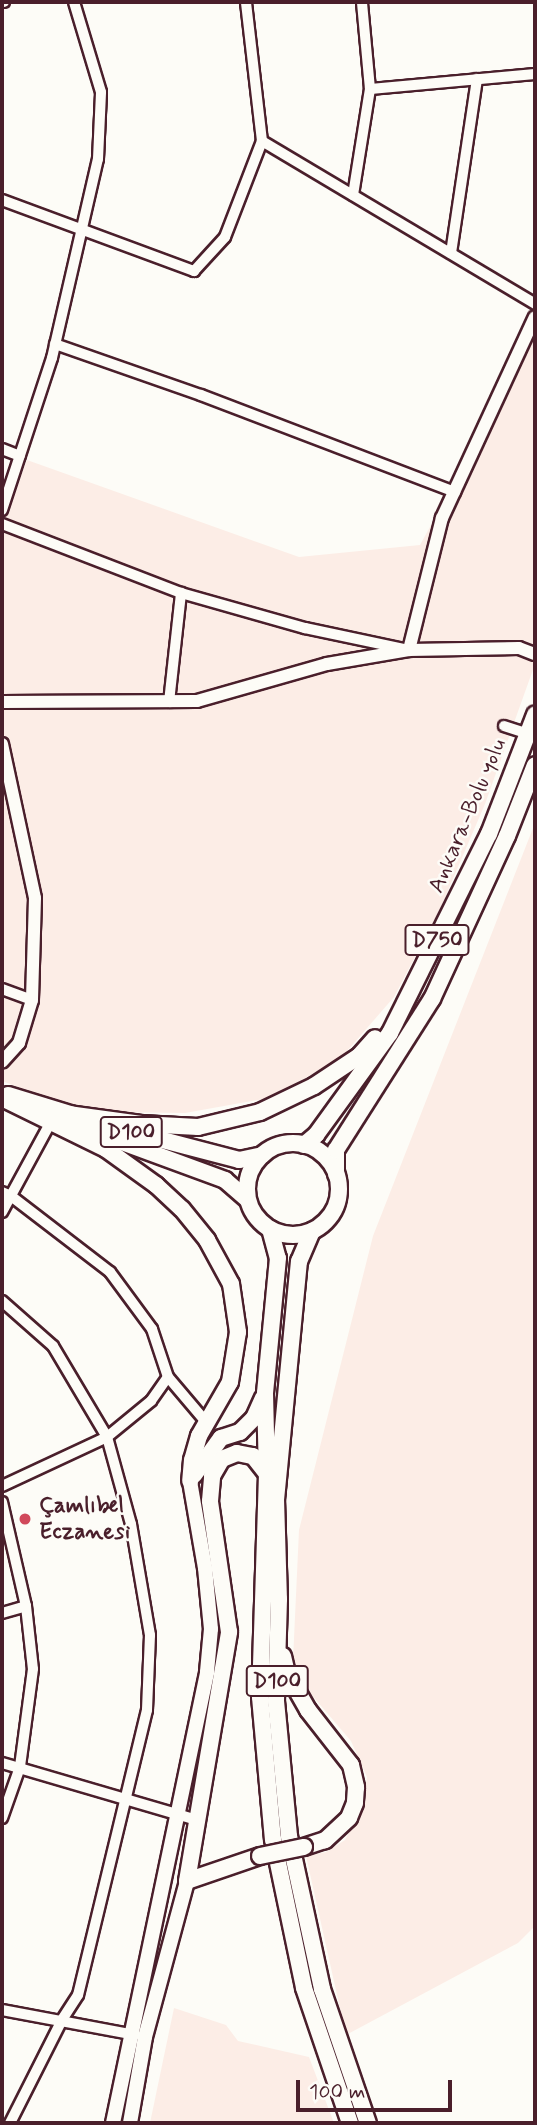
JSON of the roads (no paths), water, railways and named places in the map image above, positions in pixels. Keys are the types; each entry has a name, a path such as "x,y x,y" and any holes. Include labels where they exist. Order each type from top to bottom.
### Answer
{"main road":[{"name":"Ankara-Bolu yolu","path":"304,1145 316,1135 351,1090 390,1033 489,834 535,715"},
{"name":"Ankara-Bolu yolu","path":"336,1174 336,1150 432,999 535,765"},
{"path":"2,1096 58,1116 198,1127 260,1112 314,1086 359,1056 406,1002"},
{"path":"58,1116 156,1185 182,1209 207,1240 231,1283 237,1332 230,1382 206,1422 192,1460 190,1481 205,1568 211,1629 207,1672 177,1813 138,2036 130,2123"},
{"name":"D100","path":"58,1116 239,1160 262,1155 282,1145 304,1145"},
{"name":"D100","path":"58,1116 225,1180 247,1199 259,1222 270,1229 278,1258 265,1393 267,1474 260,1698 273,1839 304,1989 348,2121"},
{"path":"304,1145 329,1161 336,1174"},
{"path":"247,1199 249,1175 262,1155"},
{"name":"D100","path":"336,1174 337,1200 332,1213 313,1231 299,1261 276,1499 279,1599 276,1701 289,1836 322,1989 368,2123"},
{"path":"270,1229 291,1235 313,1231"},
{"path":"190,1481 208,1452 221,1438 240,1432 254,1418 265,1393"},
{"path":"113,2123 187,1881 223,1681 229,1632 210,1501 212,1476 222,1459 237,1453 253,1456 267,1474"},
{"path":"187,1881 260,1856 325,1840 349,1818 355,1803 356,1787 351,1765 308,1710 287,1673 283,1653 288,1525 276,1499"}],"street":[{"path":"2,510 55,344 98,159 102,92 74,2"},
{"path":"2,200 194,271 225,236 262,141 246,2"},
{"path":"353,195 370,89 362,2"},
{"path":"370,89 535,74"},
{"path":"451,253 477,79"},
{"path":"262,141 535,304"},
{"path":"409,650 442,518 535,317"},
{"path":"55,344 201,395 454,492"},
{"path":"2,449 20,456"},
{"path":"2,524 181,593 305,628 409,650"},
{"path":"169,702 181,593"},
{"path":"2,702 197,701 327,664 409,650 519,648 535,654"},
{"path":"504,726 528,734"},
{"path":"2,744 35,898 32,1000 19,1043 2,1062"},
{"path":"2,989 32,1000"},
{"path":"2,1212 7,1194 58,1116"},
{"path":"7,1194 110,1272 152,1329 168,1377 206,1422"},
{"path":"2,1301 53,1346 107,1437 131,1524 150,1635 147,1710 78,1995 62,2020 10,2123"},
{"path":"2,1486 107,1437 151,1401 168,1377"},
{"path":"2,1818 20,1767 33,1668 26,1606 3,1508"},
{"path":"2,1613 26,1606"},
{"path":"2,1762 197,1820"},
{"path":"2,2010 138,2036"}],"place":[{"name":"Çamlıbel Eczanesi","path":"25,1519"}]}
